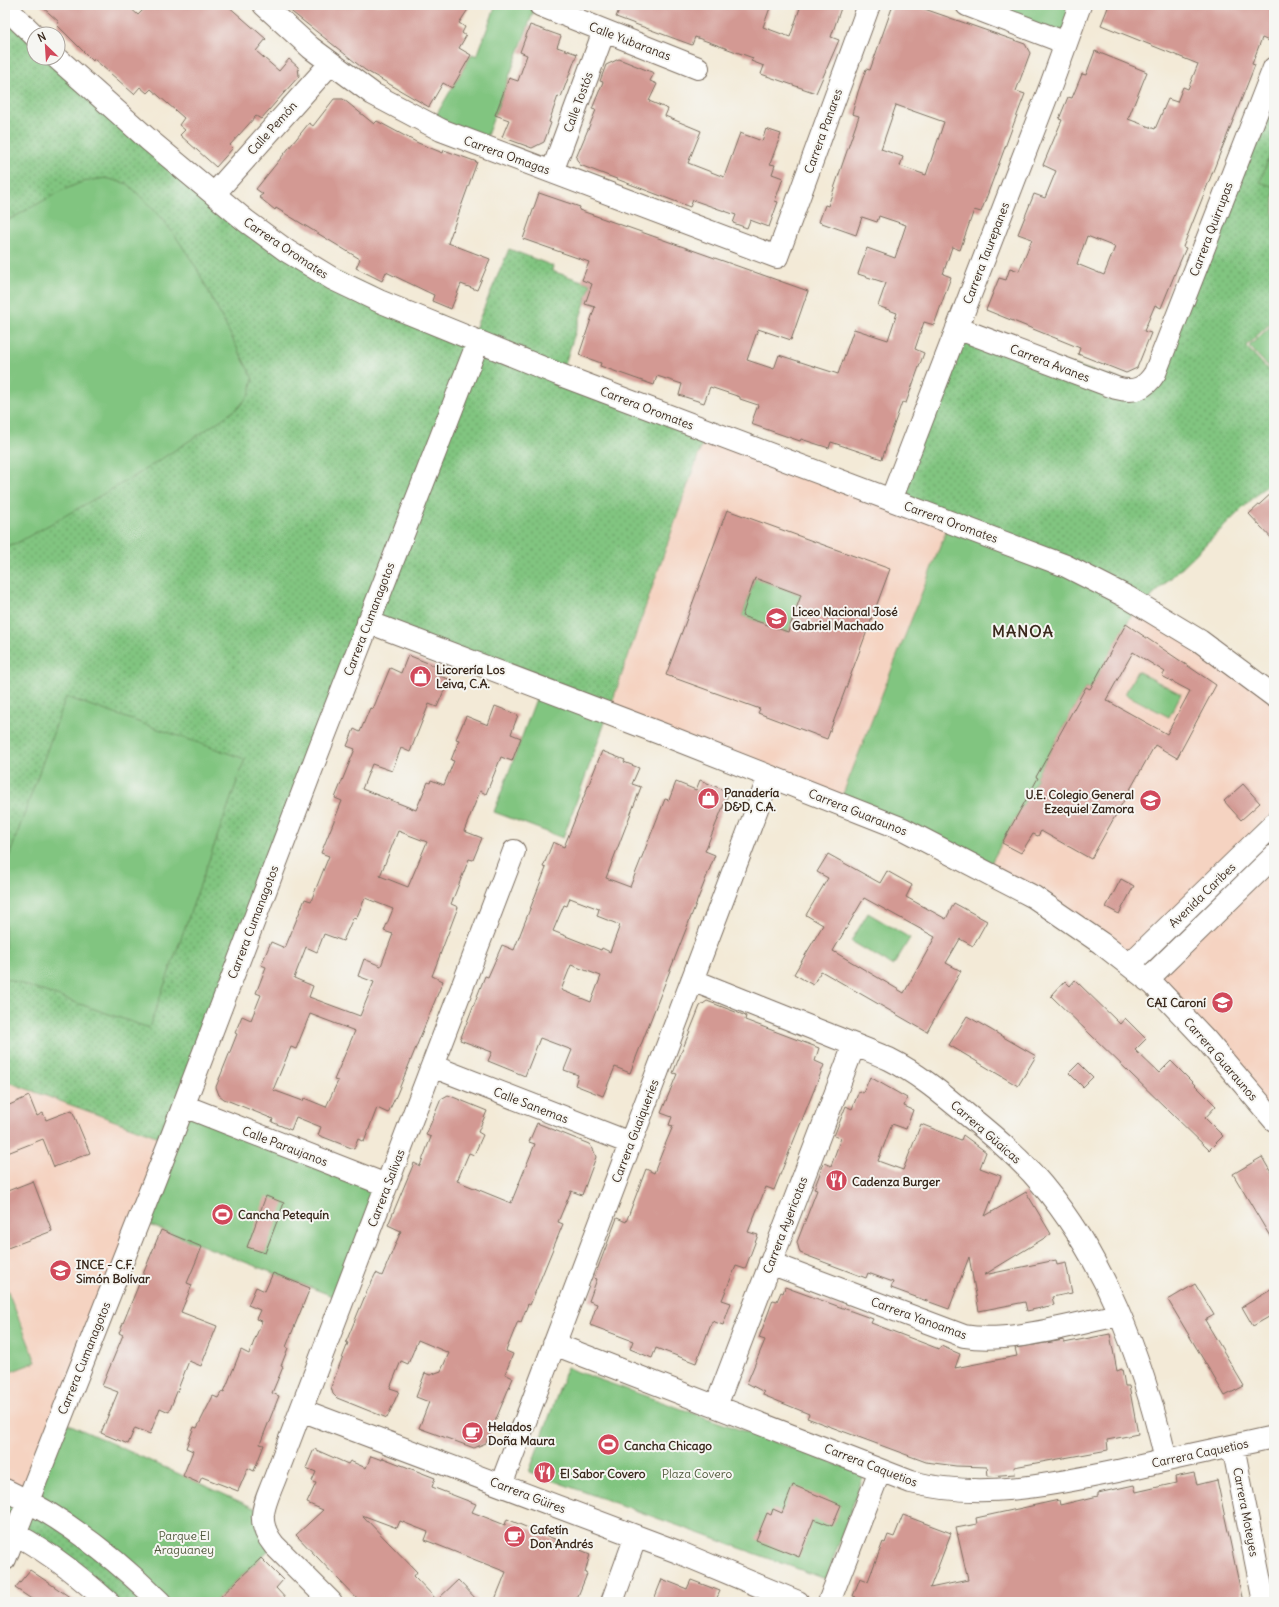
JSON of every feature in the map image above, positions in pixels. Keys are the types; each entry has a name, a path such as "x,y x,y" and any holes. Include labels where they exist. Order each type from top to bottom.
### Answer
{"street":[{"name":"Carrera Omagas","path":"264,5 331,63 373,94 441,130 777,257"},
{"name":"Calle Yubaranas","path":"540,5 698,68"},
{"name":"Carrera Panares","path":"777,257 870,5"},
{"path":"967,5 1066,43"},
{"name":"Carrera Taurepanes","path":"891,500 1080,5"},
{"path":"5,7 26,27"},
{"name":"Calle Tostós","path":"552,172 604,31"},
{"name":"Calle Pemón","path":"214,194 331,63"},
{"name":"Carrera Oromates","path":"66,66 149,140 214,194 287,251 333,279 379,302 478,342 1066,566 1127,597 1200,640 1274,696"},
{"name":"Carrera Quirrupas","path":"1144,387 1156,374 1274,68"},
{"name":"Carrera Avanes","path":"957,328 1116,388 1126,391 1144,387"},
{"name":"Carrera Cumanagotos","path":"5,1559 10,1531 28,1501 184,1106 368,622 478,342"},
{"name":"Carrera Guaraunos","path":"368,622 903,829 1034,897 1101,943 1147,980 1187,1019 1238,1076 1274,1120"},
{"name":"Carrera Guaiqueríes","path":"501,1485 769,777"},
{"name":"Avenida Caribes","path":"1129,966 1274,824"},
{"name":"Carrera Salivas","path":"331,1602 274,1545 266,1535 262,1517 264,1506 514,851"},
{"name":"Avenida Caribes","path":"1147,980 1274,856"},
{"name":"Carrera Güaicas","path":"692,980 889,1059 926,1081 991,1133 1013,1154 1049,1195 1084,1244 1126,1328 1148,1393 1166,1460"},
{"name":"Carrera Ayericotas","path":"716,1406 854,1045"},
{"name":"Calle Sanemas","path":"432,1066 630,1143"},
{"name":"Calle Paraujanos","path":"184,1106 386,1185"},
{"name":"Carrera Yanoamas","path":"770,1263 964,1336 979,1338 1012,1336 1119,1314"},
{"name":"Carrera Caquetios","path":"554,1344 911,1482 948,1489 1006,1490 1066,1482 1274,1437"},
{"name":"Carrera Güires","path":"301,1410 636,1536 798,1602"},
{"name":"Carrera Moteyes","path":"1233,1446 1264,1602"},
{"path":"829,1602 880,1470"},
{"path":"5,1490 28,1501 85,1538 160,1602"},
{"path":"10,1531 68,1569 108,1602"},
{"path":"612,1602 636,1536"}],"shaded area":[{"name":"Liceo Nacional José Gabriel Machado","path":"707,430 950,521 839,804 608,714"},
{"name":"U.E. Colegio General Ezequiel Zamora","path":"1138,604 1274,696 1274,824 1129,965 986,872 1086,687 1090,689"},
{"name":"CAI Caroní","path":"1274,856 1274,1120 1153,984"},
{"name":"INCE - C.F. Simón Bolívar","path":"5,1081 166,1140 27,1498 5,1486"}],"green space":[{"path":"496,5 536,5 483,146 431,124 472,54 477,56"},
{"path":"967,5 1080,5 1066,43"},
{"path":"5,7 26,27 26,66 66,66 287,251 707,430 608,714 369,622 170,1141 5,1081"},
{"path":"1274,68 1274,320 1246,346 1274,376 1274,478 1142,606 891,500 957,328 1144,387"},
{"path":"1274,144 1274,187 1260,182"},
{"path":"105,178 128,184 155,211 174,234 196,267 253,379 249,395 238,408 135,476 17,543 5,546 5,222 61,191 82,182"},
{"path":"509,249 553,266 552,271 591,284 562,373 471,338"},
{"path":"1274,323 1274,373 1249,346"},
{"path":"950,521 1138,604 1090,689 1086,687 986,872 839,804"},
{"path":"755,578 801,595 788,632 742,616"},
{"path":"1137,671 1181,694 1169,717 1125,694"},
{"path":"540,688 608,714 563,838 494,812"},
{"path":"66,697 245,759 149,1028 5,978 5,868"},
{"path":"868,913 910,938 893,966 851,941"},
{"path":"184,1106 386,1185 343,1300 139,1221"},
{"path":"5,1284 36,1362 5,1374"},
{"name":"Plaza Covero","path":"567,1368 864,1474 826,1579 529,1472"},
{"name":"Parque El Araguaney","path":"60,1420 263,1512 274,1545 214,1602 160,1602 36,1505"},
{"path":"5,1490 160,1602 108,1602 5,1529"}],"building":[{"path":"40,5 127,5 138,15 148,5 227,5 266,39 256,51 279,71 289,59 298,67 299,76 261,119 256,116 230,145 233,148 216,167 180,135 185,130 179,125 184,118 151,89 147,93 140,87 134,94 94,59 93,61 66,34 66,26 57,25 59,22"},
{"path":"283,5 471,5 459,23 465,27 462,33 466,36 459,48 471,55 452,88 443,83 429,107 365,70"},
{"path":"621,5 771,5 763,27 790,37 801,5 842,5 831,37 839,40 816,93 761,74 764,66 751,61 753,58 695,37 692,45 616,17"},
{"path":"893,5 913,5 1025,44 1030,53 1016,91 1025,94 981,212 974,210 960,250 952,247 943,274 951,277 934,325 924,322 915,349 924,353 906,403 902,402 882,459 831,442 829,448 801,439 800,441 751,424 758,405 740,399 740,397 710,387 704,403 679,395 682,384 657,376 654,385 600,366 601,363 579,355 595,307 585,304 592,284 582,280 589,262 523,239 539,193 580,207 579,210 808,291 791,340 758,329 747,360 774,369 779,355 838,374 854,329 888,340 897,313 878,306 886,283 858,274 867,248 895,258 906,225 879,216 877,222 862,217 856,235 819,222 825,205 828,206 859,116 852,114 858,92 866,69 870,70","holes":["896,105 944,122 926,175 900,166 903,157 881,149"]},
{"path":"1109,5 1274,5 1274,43 1262,38 1252,64 1255,65 1183,247 1186,248 1161,308 1155,305 1144,331 1151,333 1137,368 1126,373 1078,354 1080,348 986,310 999,278 1006,280 1010,268 1019,271 1032,239 1018,234 1034,194 1045,198 1056,171 1043,165 1062,120 1059,119 1068,97 1072,98 1082,74 1086,75 1095,51 1147,72 1128,119 1155,129 1168,99 1177,102 1183,87 1188,89 1198,64 1101,25","holes":["1087,236 1115,247 1104,275 1077,264"]},
{"path":"530,25 561,36 557,47 577,54 561,97 558,96 544,142 532,148 502,137 509,120 495,115 509,78 518,81 527,55 520,52"},
{"path":"619,59 654,73 650,81 657,84 649,101 668,109 665,116 701,131 688,163 724,177 740,133 762,141 766,129 781,134 770,164 775,165 772,174 783,178 775,201 778,202 769,227 750,220 747,228 733,223 736,215 693,200 690,207 580,165 576,158 596,110 592,109 603,82 600,81 606,65"},
{"path":"334,99 343,99 374,124 377,121 418,143 443,153 444,150 477,162 448,243 490,259 477,290 461,284 451,309 432,301 434,295 386,272 382,281 356,268 360,259 276,208 275,210 259,197 263,194 256,189 309,123 313,126"},
{"path":"1274,491 1274,541 1249,514"},
{"path":"727,510 890,569 827,739 758,713 760,709 666,675","holes":["755,578 801,595 788,632 742,616"]},
{"path":"1126,624 1216,685 1177,758 1155,745 1091,859 1041,831 1038,836 1033,834 1021,853 1002,843 1038,778 1036,777 1086,687 1090,689","holes":["1133,652 1165,672 1162,676 1190,691 1167,734 1106,700"]},
{"path":"408,655 440,668 437,675 449,679 437,707 429,704 410,752 401,748 392,771 372,764 362,789 416,810 428,782 430,783 431,780 444,785 454,761 451,760 459,740 456,739 466,716 488,725 495,706 518,715 511,734 521,738 512,761 501,757 486,794 480,791 464,831 482,838 473,860 469,859 451,904 458,907 432,976 443,981 388,1113 377,1108 364,1142 358,1139 354,1149 318,1135 321,1127 296,1117 291,1130 272,1122 273,1119 224,1099 219,1095 216,1087 237,1034 235,1033 242,1016 251,1020 261,995 256,993 266,967 261,965 271,942 285,948 305,899 311,901 329,856 321,853 342,801 335,798 355,749 347,746 354,729 360,732 370,708 373,709 390,668 401,673","holes":["398,831 427,842 408,887 380,876","365,898 393,909 384,931 393,934 381,966 364,959 358,976 374,982 360,1016 309,997 313,986 294,978 306,947 317,952 324,934 343,941 353,918 356,919","310,1014 355,1031 334,1080 338,1081 326,1107 304,1098 303,1101 273,1090 291,1047 296,1049"]},
{"path":"602,751 625,760 624,762 639,768 632,784 641,787 606,878 630,887 665,799 669,800 676,782 696,790 700,780 729,792 705,851 715,855 630,1073 615,1067 603,1096 575,1085 578,1075 564,1070 572,1050 540,1038 525,1076 488,1061 492,1052 460,1040 485,976 488,977 502,945 514,950 546,868 543,867 553,842 564,847","holes":["570,898 599,909 597,916 620,925 610,952 602,948 601,950 553,931 564,905 567,906","571,965 601,976 591,1002 561,990"]},
{"path":"1243,784 1260,803 1241,820 1224,801"},
{"path":"828,854 880,883 887,871 912,885 906,897 946,919 954,903 987,921 973,946 960,939 946,963 961,971 927,1032 821,971 813,985 794,974 823,925 806,915 828,878 817,872","holes":["864,898 935,937 904,993 833,951"]},
{"path":"1121,879 1134,886 1119,914 1106,907"},
{"path":"1075,980 1120,1024 1125,1018 1146,1039 1135,1050 1159,1073 1171,1061 1216,1106 1205,1118 1223,1136 1209,1150 1051,996 1065,981 1070,986"},
{"path":"707,1001 746,1016 745,1020 819,1048 815,1061 824,1065 774,1190 766,1187 748,1232 758,1235 745,1269 736,1266 722,1300 731,1303 723,1325 712,1321 696,1363 656,1348 652,1358 630,1349 633,1341 590,1325 597,1304 589,1301 597,1279 594,1278 617,1218 626,1222 646,1169 654,1173 673,1126 669,1125 672,1117 661,1113 677,1074 673,1073 700,1006"},
{"path":"967,1016 1036,1056 1018,1086 949,1045"},
{"path":"1079,1063 1093,1077 1083,1087 1069,1073"},
{"path":"870,1077 907,1098 904,1106 913,1110 906,1129 892,1124 878,1161 903,1170 921,1124 961,1140 963,1135 986,1152 980,1168 1001,1176 985,1216 1026,1192 1051,1234 984,1275 1056,1260 1057,1265 1066,1263 1072,1293 1052,1297 1054,1305 1027,1311 1025,1302 979,1311 969,1257 949,1309 891,1288 893,1282 868,1273 866,1278 800,1253 797,1242 817,1190 814,1189 824,1163 831,1166 841,1138 834,1136 846,1106 852,1109 859,1091 863,1093"},
{"path":"448,1095 487,1111 478,1132 483,1135 474,1155 469,1153 457,1181 511,1203 535,1144 529,1142 537,1123 589,1144 596,1157 582,1195 571,1191 558,1222 563,1224 530,1305 528,1304 521,1322 518,1321 506,1351 513,1354 505,1374 513,1378 486,1443 474,1448 419,1428 429,1402 416,1397 425,1373 430,1375 441,1371 449,1353 418,1340 408,1364 401,1361 390,1388 399,1391 387,1418 337,1398 333,1394 331,1387 348,1343 346,1342 367,1291 376,1273 382,1276 401,1231 388,1225 414,1163 420,1166 431,1137 426,1135 441,1099"},
{"path":"29,1096 37,1116 43,1113 46,1120 72,1110 90,1153 54,1167 43,1139 5,1154 5,1107"},
{"path":"1262,1157 1274,1178 1274,1243 1233,1174"},
{"path":"33,1181 52,1231 5,1249 5,1192"},
{"path":"266,1196 284,1203 265,1253 247,1247"},
{"path":"161,1230 202,1247 187,1283 192,1285 181,1312 217,1326 201,1366 189,1361 169,1412 160,1408 150,1434 135,1428 128,1444 101,1433 118,1392 102,1386 123,1335 119,1333"},
{"path":"273,1273 310,1288 286,1347 288,1348 281,1366 283,1367 272,1393 279,1396 260,1444 264,1445 254,1471 248,1468 238,1491 202,1477 199,1483 183,1476 193,1451 186,1448 194,1427 197,1428 213,1396 218,1398 222,1391 224,1392 241,1350 249,1354 262,1321 256,1319 260,1310 248,1305 256,1287 265,1291"},
{"path":"1195,1284 1214,1315 1205,1320 1244,1386 1225,1396 1168,1300"},
{"path":"785,1287 873,1319 871,1323 939,1349 941,1346 960,1354 955,1368 1017,1356 1015,1348 1064,1340 1064,1343 1110,1334 1117,1371 1122,1369 1125,1386 1129,1386 1138,1434 1107,1440 1108,1450 1014,1467 1015,1474 988,1476 987,1467 956,1466 926,1462 807,1418 809,1414 763,1395 764,1392 747,1383 765,1340 759,1338 773,1300 777,1301 781,1292 783,1293"},
{"path":"1274,1288 1274,1314 1253,1326 1242,1307"},
{"path":"314,1449 348,1464 350,1461 366,1468 371,1456 382,1460 383,1458 435,1478 432,1487 476,1504 472,1512 505,1525 507,1519 590,1554 585,1573 587,1574 578,1596 574,1602 494,1602 506,1572 425,1540 428,1532 400,1521 397,1528 362,1515 417,1572 414,1576 437,1600 458,1580 479,1602 360,1602 296,1535 323,1510 307,1503 316,1483 312,1481 316,1472 306,1468"},
{"path":"1194,1473 1197,1485 1217,1480 1243,1602 854,1602 856,1597 853,1596 860,1578 868,1581 883,1542 885,1543 888,1535 894,1537 903,1515 951,1533 930,1588 968,1580 956,1528 977,1524 976,1518 1059,1500 1060,1505 1098,1496 1098,1493 1134,1485 1136,1492 1176,1483 1175,1477"},
{"path":"793,1485 841,1505 832,1526 814,1519 799,1557 756,1540 767,1513 771,1515 773,1509 782,1513"},
{"path":"261,1558 283,1580 276,1588 289,1602 215,1602"},
{"path":"30,1570 77,1602 36,1602 15,1588"},
{"path":"662,1579 687,1589 691,1580 720,1591 716,1600 719,1602 653,1602"}],"place":[{"name":"Liceo Nacional José Gabriel Machado","path":"777,618"},
{"name":"Licorería Los Leiva, C.A.","path":"420,676"},
{"name":"Panadería D&D, C.A.","path":"708,799"},
{"name":"U.E. Colegio General Ezequiel Zamora","path":"1150,801"},
{"name":"CAI Caroní","path":"1222,1002"},
{"name":"Cadenza Burger","path":"836,1181"},
{"name":"Cancha Petequín","path":"223,1214"},
{"name":"INCE - C.F. Simón Bolívar","path":"60,1271"},
{"name":"Helados Doña Maura","path":"472,1433"},
{"name":"Cancha Chicago","path":"608,1445"},
{"name":"El Sabor Covero","path":"544,1473"},
{"name":"Cafetín Don Andrés","path":"515,1536"}],"district":[{"name":"MANOA","path":"1023,631"}]}
